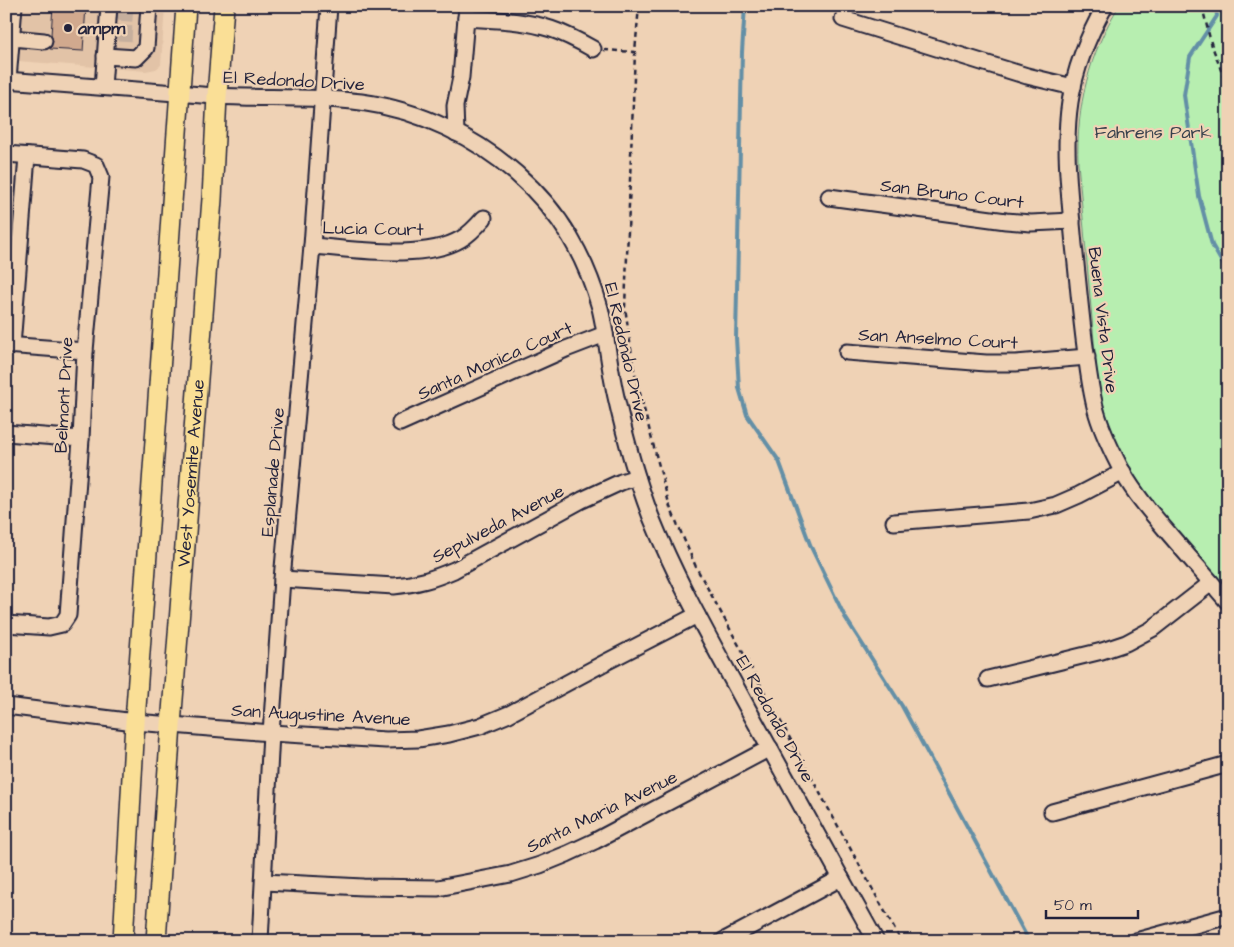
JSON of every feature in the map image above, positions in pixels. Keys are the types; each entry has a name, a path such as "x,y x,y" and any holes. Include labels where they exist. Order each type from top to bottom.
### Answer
{"main road":[{"path":"123,941 135,722 186,6"},
{"name":"West Yosemite Avenue","path":"156,941 224,6"}],"street":[{"path":"7,80 14,6"},
{"name":"Esplanade Drive","path":"260,941 271,733 282,579 312,246 329,6"},
{"path":"847,6 843,19 1027,76 1073,87"},
{"name":"Buena Vista Drive","path":"1105,6 1082,54 1068,111 1067,145 1072,221 1088,375 1097,414 1104,434 1134,490 1152,514 1228,602"},
{"path":"103,87 105,56 112,32 112,11"},
{"path":"105,56 136,58 146,48 143,34 146,12"},
{"path":"456,133 455,106 461,77 467,12 549,28 570,36 593,49"},
{"path":"12,38 44,41"},
{"name":"El Redondo Drive","path":"7,80 217,96 323,98 392,108 422,118 456,133 483,148 508,166 527,184 549,207 558,220 577,250 589,276 600,308 628,449 650,514 671,565 876,941"},
{"path":"6,154 27,156 9,345 85,351"},
{"name":"Belmont Drive","path":"6,624 49,627 62,624 68,615 81,439 85,351 101,177 96,165 83,160 27,156"},
{"name":"San Bruno Court","path":"829,198 1006,221 1030,223 1072,221"},
{"name":"Lucia Court","path":"312,246 388,252 430,249 452,244 462,239 484,218"},
{"name":"Santa Monica Court","path":"400,423 566,349 605,334"},
{"name":"San Anselmo Court","path":"847,352 986,363 1016,363 1087,357"},
{"path":"6,433 81,439"},
{"path":"894,522 1029,511 1056,505 1123,472"},
{"name":"Sepulveda Avenue","path":"282,579 394,586 434,579 582,500 621,482 637,477"},
{"path":"988,679 1102,651 1126,643 1152,629 1211,583"},
{"name":"San Augustine Avenue","path":"6,706 171,725 386,740 418,739 480,726 509,714 697,615"},
{"name":"Santa Maria Avenue","path":"264,882 363,887 438,888 510,874 540,865 595,841 770,748"},
{"path":"1052,812 1228,764"},
{"path":"723,941 841,878"},
{"path":"1136,941 1228,916"}],"path":[{"path":"639,6 635,52 626,307 634,370 670,507 696,567 901,941"},
{"path":"1202,6 1210,40 1228,89"},
{"path":"593,49 635,52"}],"shaded area":[{"path":"6,6 165,6 161,65 156,69 146,71 6,60"}],"green space":[{"name":"Fahrens Park","path":"1119,6 1228,6 1228,590 1159,509 1134,474 1114,435 1104,407 1098,378 1078,163 1079,122 1086,81 1092,62"}],"building":[{"name":"ampm","path":"53,6 86,6 83,51 50,49 53,41 51,35"}],"waterway":[{"path":"745,6 742,52 736,338 739,388 747,415 779,461 811,547 845,617 902,706 1029,941"},
{"path":"1216,6 1217,16 1190,57 1184,95 1199,196 1212,245 1228,273"}],"tunnel":[{"path":"118,13 141,15"},
{"path":"117,33 140,34"}],"place":[{"name":"ampm","path":"68,28"}]}
